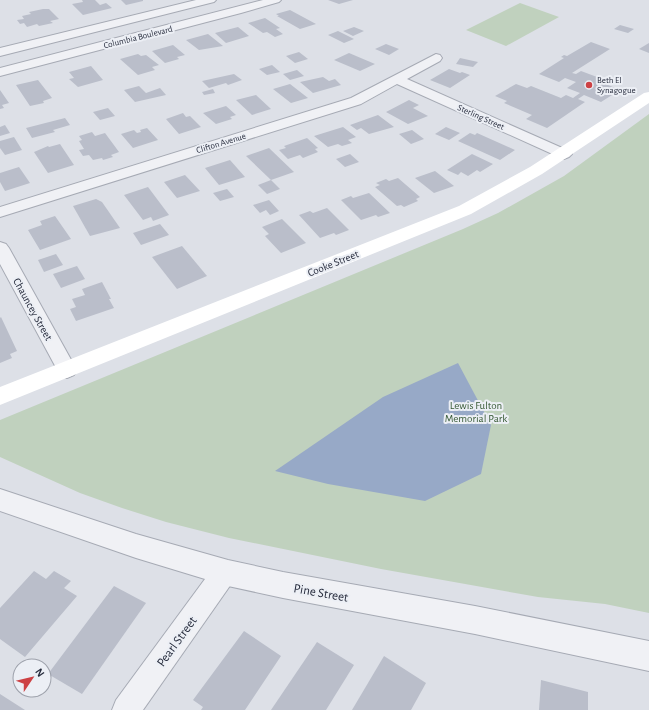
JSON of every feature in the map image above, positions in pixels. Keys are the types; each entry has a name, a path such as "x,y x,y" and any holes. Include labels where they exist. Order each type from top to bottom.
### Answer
{"main road":[{"name":"Cooke Street","path":"0,396 464,210 520,181 564,154 649,96"}],"street":[{"name":"Columbia Boulevard","path":"0,52 210,0"},
{"name":"Columbia Boulevard","path":"0,72 242,10 275,0"},
{"name":"Clifton Avenue","path":"0,212 356,101 398,80 436,58"},
{"name":"Sterling Street","path":"398,80 564,154"},
{"name":"Chauncey Street","path":"0,248 67,370"},
{"name":"Pine Street","path":"0,500 136,546 225,572 283,585 475,620 649,656"},
{"name":"Pearl Street","path":"126,710 225,572"}],"green space":[{"path":"520,3 559,17 506,46 466,30"},
{"name":"Lewis Fulton Memorial Park","path":"649,114 649,613 605,604 538,597 381,569 229,538 166,522 122,508 80,493 0,457 0,420 463,229 498,213 564,176"}],"water":[{"path":"458,363 491,425 481,474 425,501 328,484 275,471 383,397"}],"building":[{"path":"82,0 95,0 100,5 106,3 112,8 83,15 72,4 83,2"},
{"path":"121,0 143,0 143,1 126,5"},
{"path":"328,0 353,0 339,4"},
{"path":"49,9 59,19 50,21 53,23 39,26 37,24 27,27 24,23 20,24 17,20 24,19 22,16 31,14 29,12"},
{"path":"290,10 316,24 300,29 276,14"},
{"path":"265,18 280,28 276,29 283,34 275,37 267,32 263,33 248,23"},
{"path":"620,25 634,29 628,33 614,29"},
{"path":"238,27 249,36 226,43 215,33"},
{"path":"354,27 364,31 353,36 343,31"},
{"path":"338,31 354,39 344,43 328,35"},
{"path":"208,34 223,46 199,50 186,40"},
{"name":"Beth El Synagogue","path":"591,42 610,49 572,73 576,74 581,71 605,80 601,82 620,90 601,102 584,95 578,99 585,102 547,128 526,119 532,115 504,103 507,101 495,96 516,84 527,88 531,86 561,98 566,95 573,98 580,93 567,88 576,82 565,78 559,82 539,74 564,58 561,57 564,55 567,56"},
{"path":"649,43 649,53 639,49"},
{"path":"386,44 399,49 389,55 375,49"},
{"path":"173,45 185,55 177,57 179,59 165,63 152,51"},
{"path":"299,52 308,59 295,63 286,56"},
{"path":"349,53 375,64 360,71 334,60"},
{"path":"138,54 141,56 146,55 159,65 152,67 155,70 138,75 120,59"},
{"path":"460,58 478,62 473,67 456,64"},
{"path":"272,65 280,72 267,75 259,69"},
{"path":"91,66 103,80 78,87 69,79 74,78 69,72"},
{"path":"449,69 470,75 450,88 430,80"},
{"path":"297,70 304,76 290,80 283,74"},
{"path":"234,74 242,80 228,85 226,83 209,88 202,81"},
{"path":"323,77 329,81 335,79 341,85 313,93 300,82"},
{"path":"38,80 52,98 43,101 44,103 30,106 16,85"},
{"path":"290,84 308,98 291,103 273,89"},
{"path":"139,86 146,93 160,88 166,95 135,102 124,90"},
{"path":"213,89 215,93 204,95 202,92"},
{"path":"0,90 9,103 2,105 4,108 0,109"},
{"path":"256,95 271,109 252,115 236,100"},
{"path":"409,100 419,105 413,108 428,116 408,124 386,112"},
{"path":"226,106 236,115 230,117 232,119 216,124 203,113"},
{"path":"108,108 115,116 100,120 93,112"},
{"path":"183,113 186,117 190,116 201,127 179,134 166,119"},
{"path":"378,115 394,127 369,134 361,128 357,130 350,125"},
{"path":"65,118 70,125 53,130 55,132 32,138 26,128"},
{"path":"5,125 10,133 0,136 0,127"},
{"path":"343,127 356,137 348,140 352,143 342,146 338,144 328,147 314,136"},
{"path":"446,127 460,133 449,140 435,134"},
{"path":"147,128 158,140 133,148 121,134 134,130 137,133 141,132 140,130"},
{"path":"412,130 424,139 411,144 399,134"},
{"path":"92,132 95,136 105,133 119,152 111,155 113,157 103,160 102,158 93,160 89,155 83,156 79,150 84,149 79,141 82,140 79,136"},
{"path":"470,133 475,135 477,133 515,150 500,160 458,141"},
{"path":"14,137 22,150 5,155 0,148 0,141"},
{"path":"307,138 318,148 315,149 318,152 303,158 300,155 288,159 279,150 286,148 284,146"},
{"path":"60,144 74,165 48,173 34,152 48,146"},
{"path":"269,148 294,172 271,180 246,156"},
{"path":"350,154 359,162 345,167 336,159"},
{"path":"472,154 493,164 480,172 477,170 468,176 461,172 458,175 447,170"},
{"path":"230,160 245,177 219,185 205,168"},
{"path":"19,167 30,183 5,191 0,182 0,173"},
{"path":"435,171 454,186 434,193 415,178"},
{"path":"185,175 200,191 177,198 164,182"},
{"path":"398,178 420,197 416,199 418,201 404,207 401,205 397,206 375,187 380,185 376,183 386,179 389,181"},
{"path":"271,180 280,189 267,194 258,185"},
{"path":"148,187 169,215 153,221 151,217 143,220 124,195"},
{"path":"227,189 234,197 220,201 213,193"},
{"path":"369,193 390,213 378,217 376,215 361,220 341,200 351,196 353,198"},
{"path":"96,199 102,202 120,228 90,236 73,206"},
{"path":"269,200 279,211 270,215 266,210 260,213 253,205"},
{"path":"327,208 349,230 336,235 334,233 320,238 299,215 310,211 313,213"},
{"path":"55,216 71,239 40,250 28,230 42,225 40,221"},
{"path":"282,219 306,243 281,253 265,236 269,234 262,227"},
{"path":"160,224 169,235 141,245 133,233"},
{"path":"182,246 207,276 177,289 152,257"},
{"path":"56,254 63,265 44,272 38,260"},
{"path":"77,266 85,279 61,288 53,274"},
{"path":"102,282 114,308 76,321 70,309 76,307 72,299 85,295 82,289"},
{"path":"1,317 17,351 10,354 12,358 0,363 0,318"},
{"path":"34,571 46,579 54,571 71,581 64,588 77,596 25,657 0,639 0,608"},
{"path":"114,586 146,603 82,694 52,676 52,669"},
{"path":"244,631 281,656 245,710 201,710 203,707 193,700"},
{"path":"317,642 354,665 326,710 271,710"},
{"path":"384,656 426,683 411,710 352,710"},
{"path":"541,680 588,692 588,710 539,710"},
{"path":"0,694 25,710 0,710"}],"place":[{"name":"Beth El Synagogue","path":"589,85"}]}
